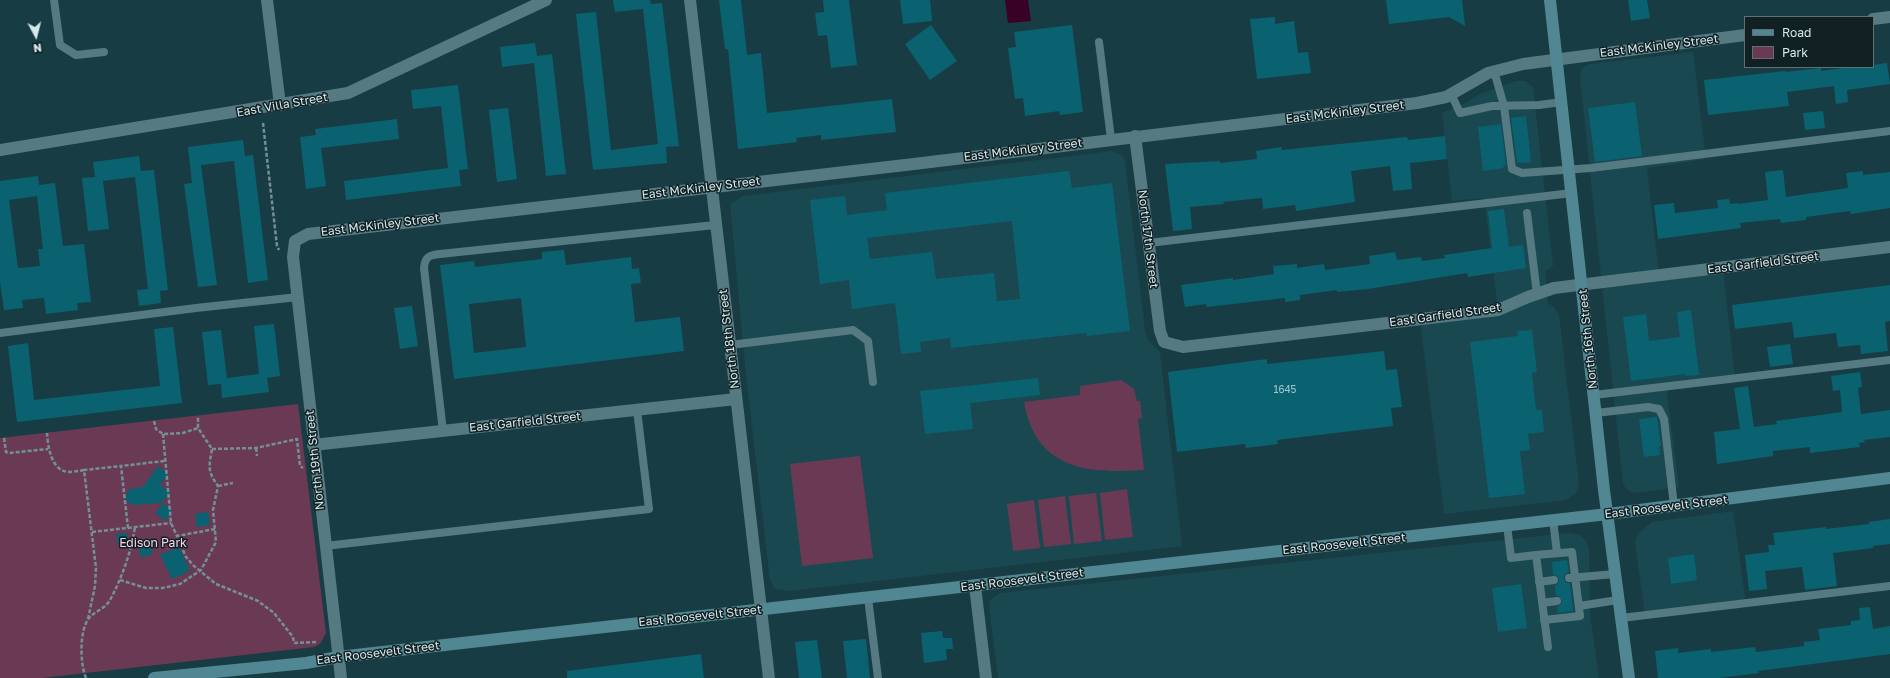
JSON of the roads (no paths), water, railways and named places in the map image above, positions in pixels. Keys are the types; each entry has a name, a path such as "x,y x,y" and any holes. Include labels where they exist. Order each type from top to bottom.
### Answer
{"street":[{"path":"267,0 280,105"},
{"name":"North 18th Street","path":"690,0 715,225 769,678"},
{"name":"North 16th Street","path":"1550,0 1596,413 1618,600 1629,678"},
{"name":"East Villa Street","path":"0,150 348,93 541,1"},
{"path":"1874,19 1890,17"},
{"name":"East McKinley Street","path":"295,241 308,234 914,164 1417,103 1451,94 1488,73 1523,64 1744,35"},
{"name":"North 17th Street","path":"1135,136 1160,331 1164,342"},
{"name":"North 19th Street","path":"295,241 293,256 313,446 341,678"},
{"name":"East Garfield Street","path":"1164,342 1183,347 1498,310 1554,288 1890,247"},
{"name":"East Garfield Street","path":"313,446 736,399"},
{"name":"East Roosevelt Street","path":"154,678 1507,526 1890,478"},
{"path":"975,586 986,678"}],"lane":[{"path":"54,0 60,45 65,50 76,55 104,52"},
{"path":"1099,42 1112,139"},
{"path":"1494,71 1504,106 1512,169 1522,173 1569,169 1890,130"},
{"path":"1451,94 1460,113 1492,106 1539,105 1562,102"},
{"path":"1149,243 1572,194"},
{"path":"1527,214 1537,294"},
{"path":"443,431 424,268 425,260 428,257 440,254 715,225"},
{"path":"0,333 196,308 298,297"},
{"path":"730,345 853,330 868,341 873,382"},
{"path":"1594,395 1890,360"},
{"path":"1596,413 1648,407 1659,409 1664,419 1674,506"},
{"path":"325,546 648,509 636,410"},
{"path":"1553,520 1557,553"},
{"path":"1507,526 1512,558 1572,552 1572,578 1580,616 1544,620"},
{"path":"1536,555 1548,647"},
{"path":"1572,578 1615,574"},
{"path":"1539,582 1554,580"},
{"path":"1621,618 1890,586"},
{"path":"868,598 878,678"},
{"path":"1576,601 1618,600"},
{"path":"1542,603 1556,601"}],"park label":[{"name":"Edison Park","path":"153,543"}]}
